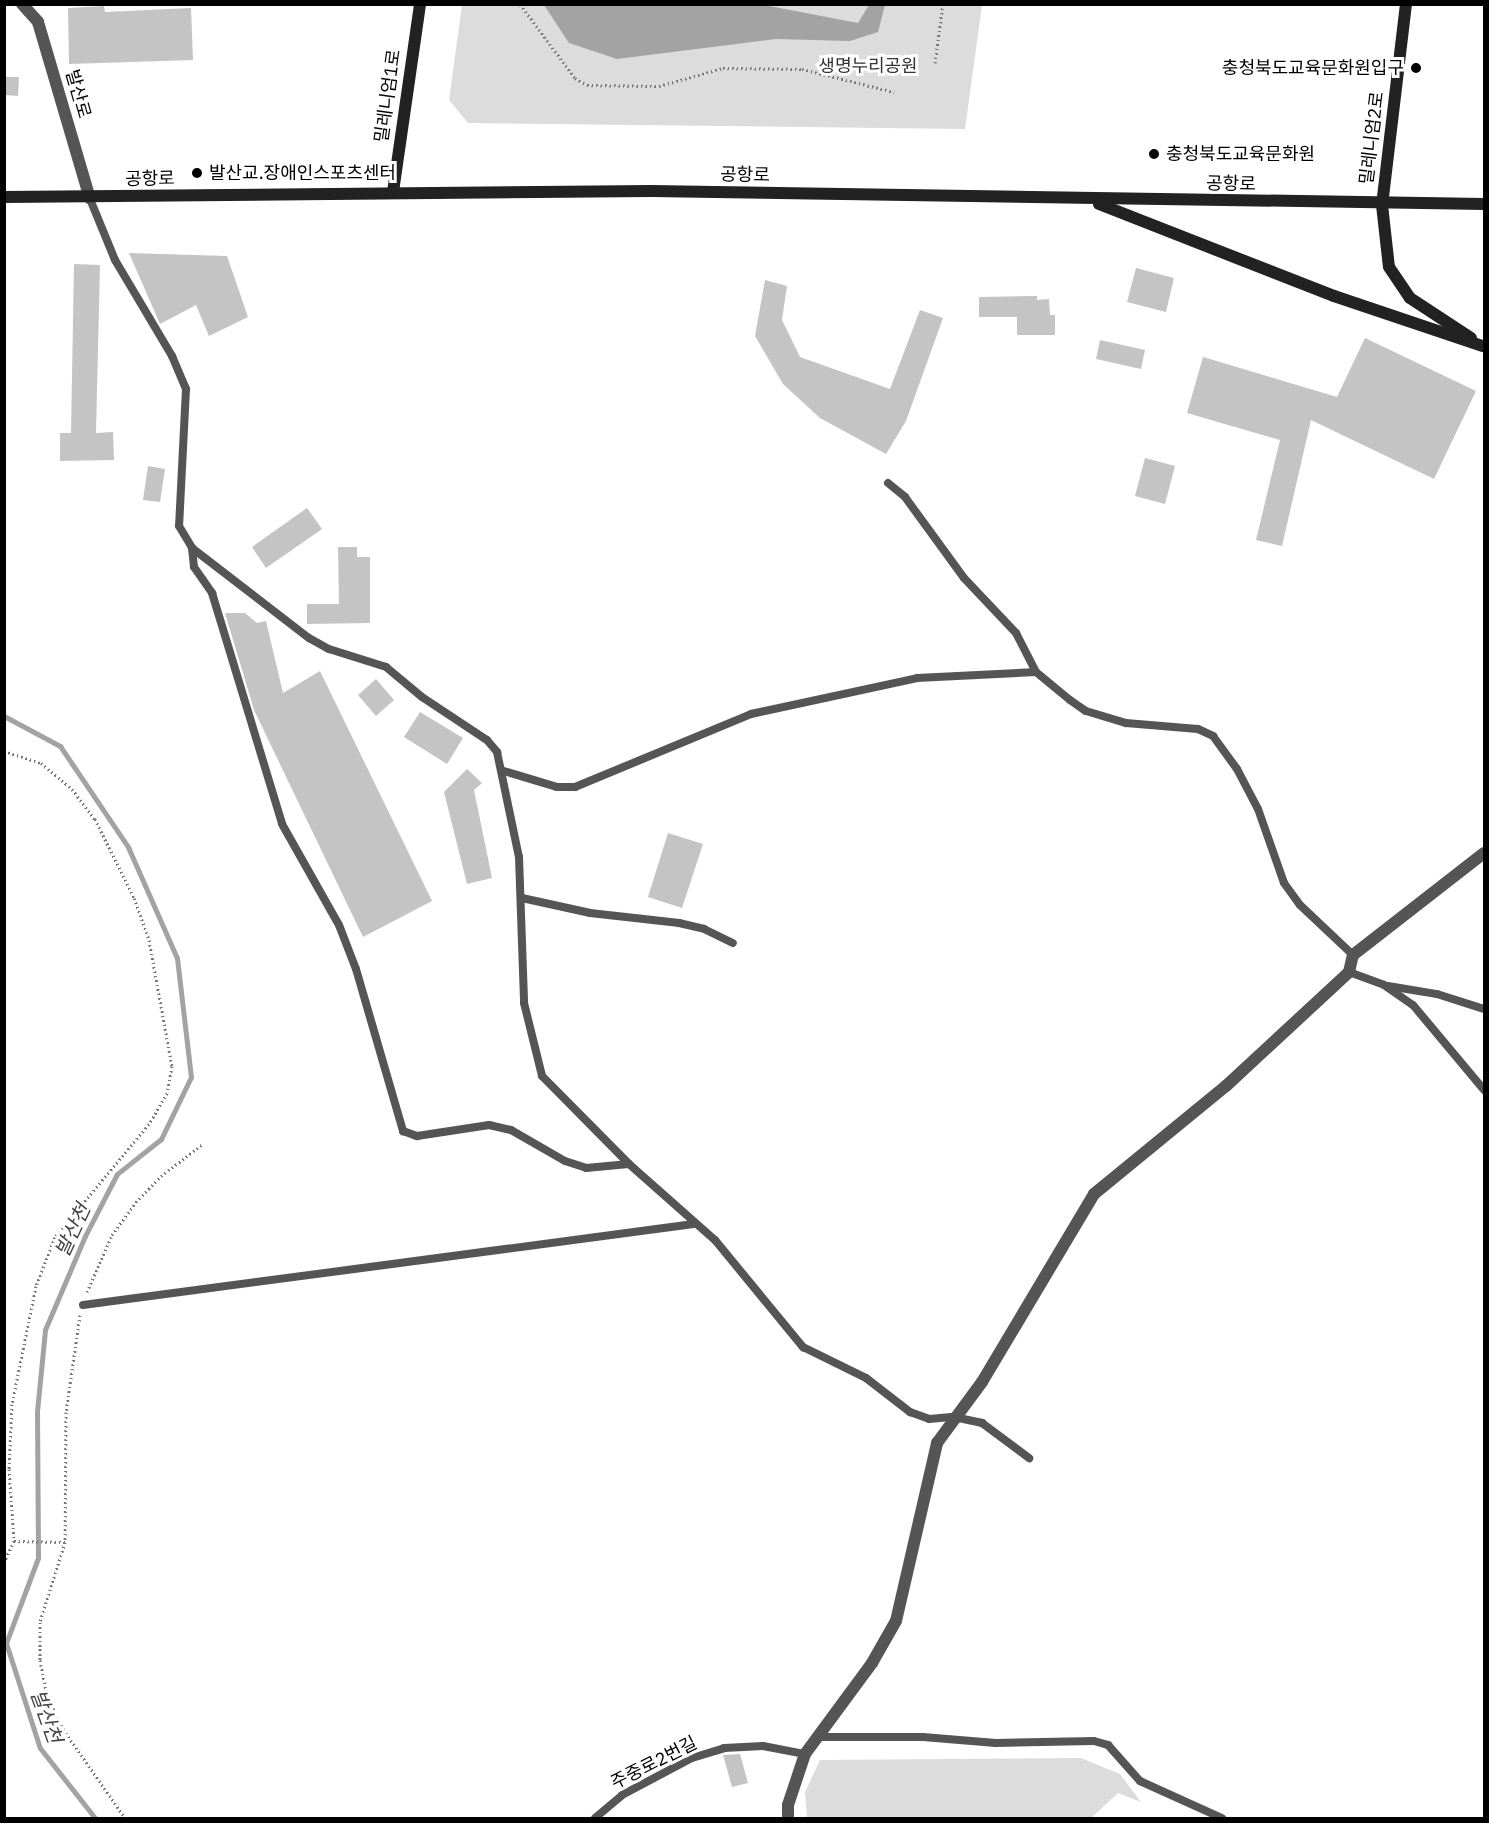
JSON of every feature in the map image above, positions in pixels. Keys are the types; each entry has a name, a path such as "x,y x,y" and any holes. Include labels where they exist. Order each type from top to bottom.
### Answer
{"main road":[{"name":"밀레니엄1로","path":"393,192 420,4"},
{"name":"밀레니엄2로","path":"1406,4 1382,205 1389,267 1410,298 1484,346"},
{"name":"공항로","path":"4,198 90,199 393,192 651,190 1382,205 1485,204"},
{"path":"1090,200 1334,296 1484,346"}],"street":[{"name":"발산로","path":"22,4 38,22 90,199"},
{"path":"788,1818 788,1804 805,1754 872,1663 896,1621 937,1443 982,1382 1094,1194 1226,1086 1349,972 1353,955 1485,853"}],"lane":[{"path":"90,199 115,260 172,356 186,388 179,525 192,548 309,638 329,649 386,667 422,697 487,740 498,752 504,771 519,857 524,1003 542,1076 629,1164 694,1224 715,1240 803,1347 866,1378 910,1412 929,1419 954,1417 982,1423 1029,1458"},
{"path":"888,483 905,497 964,578 1016,633 1036,672 1086,711 1126,723 1198,729 1213,736 1238,769 1258,809 1284,883 1300,905 1353,955"},
{"path":"192,548 194,567 212,593 282,824 339,924 356,969 403,1131 417,1136 489,1125 511,1130 565,1161 586,1168 629,1164"},
{"path":"504,771 557,787 575,787 751,714 917,678 1036,672"},
{"path":"522,898 590,913 679,923 704,929 733,944"},
{"path":"1349,972 1384,985 1437,994 1485,1009"},
{"path":"1384,985 1413,1005 1485,1090"},
{"path":"83,1305 694,1224"},
{"path":"818,1737 923,1737 996,1743 1094,1741 1108,1745 1140,1781 1222,1818"},
{"name":"주중로2번길","path":"595,1818 622,1795 692,1758 724,1748 763,1746 805,1754"}],"path":[{"path":"520,4 575,78 587,85 659,86 723,68 802,69 894,92"},
{"path":"935,63 943,4"},
{"path":"4,751 41,763 72,789 100,829 134,898 149,940 172,1066 166,1093 149,1124 55,1237 36,1286 12,1404 9,1469 14,1541 4,1562"},
{"path":"125,1818 63,1729 47,1696 40,1660 40,1622 65,1542 66,1412 75,1332 83,1305 112,1234 136,1202 161,1176 204,1143"},
{"path":"14,1541 65,1542"}],"green space":[{"name":"생명누리공원","path":"462,5 982,5 965,129 468,123 449,100"},
{"path":"1081,1758 1120,1774 1141,1802 1118,1793 1091,1818 807,1818 805,1792 820,1760"}],"shaded area":[{"path":"544,5 764,5 858,23 869,5 885,5 878,32 850,41 776,39 617,59 569,43"}],"building":[{"path":"104,6 105,12 191,8 193,60 69,64 68,8"},
{"path":"4,77 19,77 18,96 4,95"},
{"path":"129,253 227,256 248,317 209,336 196,305 160,324"},
{"path":"74,264 100,265 96,433 113,432 114,460 60,461 60,433 71,433"},
{"path":"1136,268 1174,278 1166,312 1127,302"},
{"path":"765,280 787,286 782,320 800,357 890,389 920,310 943,318 906,421 886,454 820,418 783,384 755,336"},
{"path":"1037,296 1037,300 1049,299 1050,315 1055,315 1055,335 1017,335 1017,317 979,317 979,297"},
{"path":"1365,338 1476,391 1434,479 1311,420 1282,546 1256,540 1280,440 1187,413 1203,357 1337,397"},
{"path":"1100,340 1145,350 1141,369 1096,359"},
{"path":"1145,458 1175,466 1165,504 1135,496"},
{"path":"148,466 165,469 160,502 143,500"},
{"path":"307,508 322,529 266,568 252,547"},
{"path":"338,547 357,547 357,557 370,557 370,623 307,624 307,604 339,604"},
{"path":"225,613 245,613 257,623 266,621 283,693 320,671 432,901 363,937 254,710"},
{"path":"376,679 394,700 376,716 358,695"},
{"path":"420,712 463,738 447,764 404,737"},
{"path":"467,769 482,783 474,790 492,878 467,884 444,792"},
{"path":"668,833 703,844 682,908 648,897"},
{"path":"740,1754 748,1783 732,1787 723,1755"}],"waterway":[{"name":"발산천","path":"4,716 60,746 128,847 177,958 191,1077 161,1139 117,1174 85,1236 45,1330 37,1411 38,1558 6,1643 40,1748 95,1818"}],"place":[{"name":"충청북도교육문화원입구","path":"1416,68"},
{"name":"충청북도교육문화원","path":"1154,154"},
{"name":"발산교.장애인스포츠센터","path":"197,173"}]}
